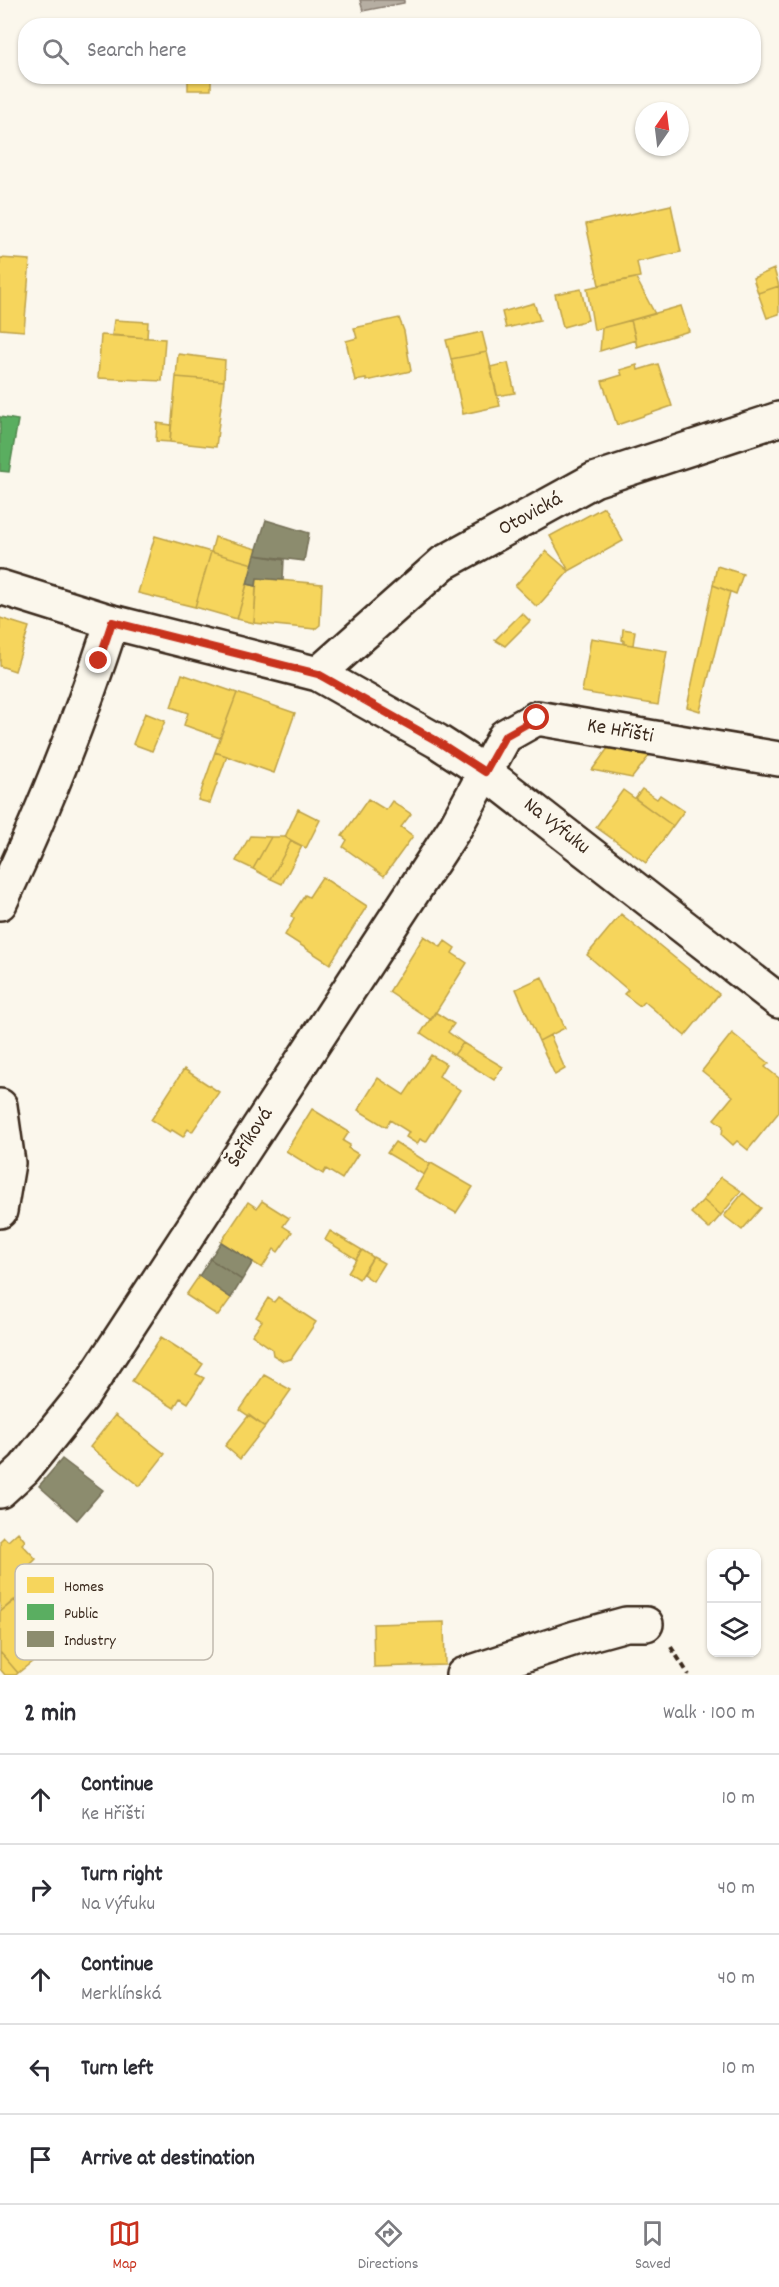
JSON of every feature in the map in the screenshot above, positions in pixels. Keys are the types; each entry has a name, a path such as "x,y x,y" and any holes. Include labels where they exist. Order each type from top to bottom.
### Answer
{"street":[{"name":"Otovická","path":"318,674 443,563 594,480 779,419"},
{"name":"Na Výfuku","path":"0,587 112,622 318,674 437,741 485,772 779,1001"},
{"path":"0,903 60,765 112,622"},
{"name":"Ke Hřišti","path":"485,772 505,736 537,718 779,759"},
{"name":"Šeříková","path":"0,1491 24,1469 82,1397 456,826 485,772"},
{"path":"0,1106 8,1163 0,1211"},
{"path":"463,1675 575,1638 626,1624 646,1624"}],"shaded area":[{"path":"360,0 404,0 404,3 363,11"}],"building: Homes":[{"path":"188,84 211,84 211,90 188,90"},
{"path":"671,205 681,252 637,262 640,277 599,285 586,224"},
{"path":"0,258 30,260 24,331 0,329"},
{"path":"774,269 779,286 758,293 753,278"},
{"path":"636,278 655,314 594,330 587,288"},
{"path":"779,286 779,314 767,318 758,293"},
{"path":"581,289 588,320 563,327 555,294"},
{"path":"534,303 540,320 506,328 502,312"},
{"path":"681,306 689,331 637,347 631,320"},
{"path":"399,318 404,331 411,371 366,381 366,379 355,381 346,341 357,338 354,328"},
{"path":"114,320 148,322 147,338 112,335"},
{"path":"631,320 636,340 600,351 602,328"},
{"path":"482,332 487,352 451,359 446,340"},
{"path":"101,335 165,339 162,381 98,378"},
{"path":"487,352 500,406 463,414 451,359"},
{"path":"178,354 225,360 224,381 176,377"},
{"path":"508,363 515,393 497,396 490,367"},
{"path":"658,364 672,406 617,425 602,381 622,375 620,370 637,365 638,370"},
{"path":"176,377 224,381 216,447 170,442"},
{"path":"157,423 171,425 170,442 156,441"},
{"path":"604,507 623,541 569,571 550,536"},
{"path":"155,536 211,552 195,607 138,593"},
{"path":"215,537 257,549 253,564 211,552"},
{"path":"546,551 569,571 537,607 515,586"},
{"path":"211,552 253,564 237,619 195,607"},
{"path":"717,566 743,574 736,594 713,585"},
{"path":"257,578 322,584 320,625 315,629 254,623"},
{"path":"247,584 256,586 254,623 237,619"},
{"path":"713,585 730,592 700,711 687,707"},
{"path":"522,613 530,621 505,646 495,640"},
{"path":"0,618 29,627 15,671 0,666"},
{"path":"623,629 635,631 633,645 624,644"},
{"path":"591,638 667,651 658,705 582,692"},
{"path":"182,674 237,693 220,738 184,725 188,713 171,707"},
{"path":"237,693 295,713 274,773 215,752"},
{"path":"145,713 165,721 152,751 133,744"},
{"path":"608,748 649,756 632,778 592,770"},
{"path":"215,752 227,756 210,803 198,800"},
{"path":"642,789 657,799 660,795 684,811 673,826 635,798"},
{"path":"623,790 673,826 646,863 596,827"},
{"path":"368,799 386,810 392,801 411,814 401,827 413,836 384,876 343,847 347,840 342,836"},
{"path":"298,809 320,820 306,848 285,837"},
{"path":"250,836 271,837 253,869 236,861"},
{"path":"271,837 285,837 291,841 271,879 253,869"},
{"path":"291,841 302,846 282,884 271,879"},
{"path":"322,877 367,906 330,964 285,935 294,919 291,916 305,895 309,897"},
{"path":"621,914 719,994 685,1036 644,1001 640,1006 624,994 628,990 587,955"},
{"path":"424,936 441,947 445,941 455,948 452,953 467,963 431,1020 389,992"},
{"path":"542,977 565,1028 539,1041 516,989"},
{"path":"435,1012 454,1024 448,1032 463,1043 454,1055 421,1033"},
{"path":"732,1033 769,1063 765,1067 779,1078 779,1112 748,1150 737,1141 733,1145 722,1135 723,1126 714,1119 733,1096 702,1071"},
{"path":"550,1035 565,1069 555,1075 539,1041"},
{"path":"463,1043 503,1067 494,1080 454,1055"},
{"path":"431,1055 446,1064 439,1076 460,1090 426,1142 420,1139 417,1144 406,1137 409,1132 390,1120 386,1127 358,1110 378,1078 404,1095"},
{"path":"184,1069 219,1092 192,1132 188,1129 183,1137 151,1120"},
{"path":"312,1109 349,1132 343,1141 350,1145 348,1148 358,1154 342,1179 326,1169 323,1174 286,1151"},
{"path":"395,1142 430,1164 424,1175 387,1153"},
{"path":"431,1163 473,1187 456,1213 415,1189"},
{"path":"721,1177 741,1191 721,1215 703,1200"},
{"path":"743,1193 761,1208 742,1230 724,1216"},
{"path":"703,1200 721,1215 709,1229 691,1213"},
{"path":"262,1201 289,1218 283,1226 292,1232 278,1252 274,1249 262,1268 221,1242 248,1202 257,1208"},
{"path":"330,1231 362,1250 356,1259 325,1240"},
{"path":"362,1250 373,1257 359,1279 348,1272"},
{"path":"373,1257 384,1263 373,1281 363,1274"},
{"path":"199,1276 231,1298 218,1316 186,1295"},
{"path":"278,1297 316,1322 291,1359 283,1361 273,1355 272,1349 252,1335 262,1321 256,1317 268,1298 274,1302"},
{"path":"161,1337 203,1364 196,1374 204,1378 188,1403 180,1398 174,1408 132,1381"},
{"path":"264,1375 291,1390 265,1427 240,1410"},
{"path":"115,1415 165,1454 140,1486 90,1447"},
{"path":"249,1415 265,1427 240,1459 225,1446"},
{"path":"18,1532 25,1541 22,1544 36,1559 31,1564 15,1564 15,1600 0,1612 0,1541 4,1537 8,1541"},
{"path":"15,1601 15,1660 34,1660 18,1673 0,1652 0,1612"},
{"path":"444,1622 445,1665 374,1667 373,1624"},
{"path":"0,1652 18,1673 16,1675 5,1675 0,1669"}],"building: Public":[{"path":"0,417 18,420 9,472 0,471"}],"building: Industry":[{"path":"266,520 309,533 304,561 255,555"},
{"path":"255,555 284,560 283,580 257,578 256,586 247,584"},
{"path":"221,1242 253,1262 242,1280 210,1259"},
{"path":"210,1259 242,1280 231,1298 199,1276"},
{"path":"62,1459 103,1490 77,1520 39,1486"}],"route":[{"path":"99,661 112,622 318,674 437,741 485,772 505,736 537,718"}]}
